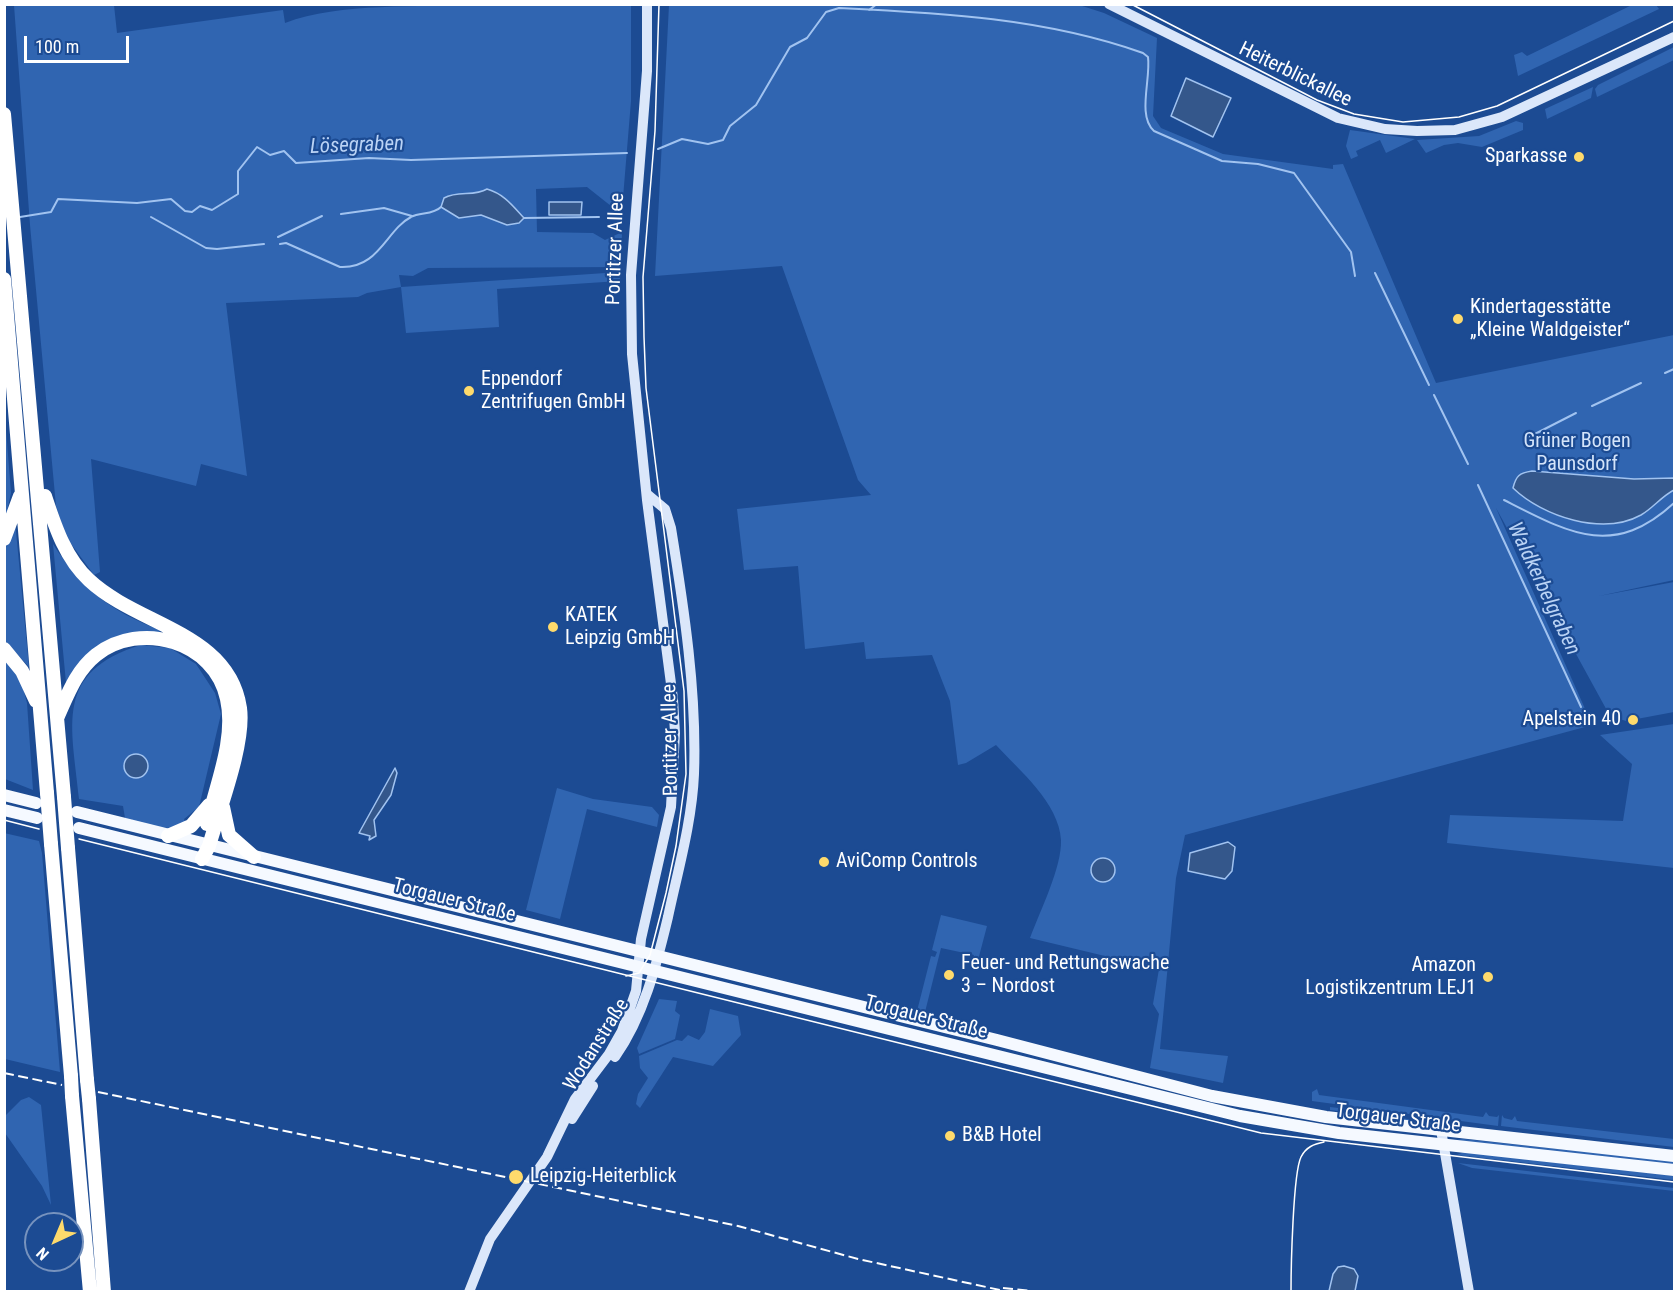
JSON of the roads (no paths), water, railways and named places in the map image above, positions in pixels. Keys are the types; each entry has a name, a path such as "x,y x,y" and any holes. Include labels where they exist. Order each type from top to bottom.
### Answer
{"highway":[{"path":"4,114 37,474 104,1292"},
{"path":"4,279 90,1292"},
{"path":"37,474 61,542 87,578 112,600 201,645 223,667 235,687 240,709 239,736 217,802 202,859"},
{"path":"4,539 22,489"},
{"path":"57,718 76,677 106,648 144,637 160,637 177,643 205,660 223,686 227,699 229,730 217,802 227,831 254,857"},
{"path":"4,649 22,671 41,711"},
{"path":"168,836 194,824 217,802"}],"main road":[{"name":"Portitzer Allee","path":"639,953 671,807 675,733 674,699 647,494 632,354 632,275 646,71 647,4"},
{"name":"Heiterblickallee","path":"1109,4 1338,118 1385,129 1417,131 1455,130 1502,117 1674,37"},
{"name":"Portitzer Allee","path":"647,494 665,509 669,517 686,644 694,751 694,776 688,825 658,957"},
{"path":"4,795 36,803"},
{"path":"4,810 37,818"},
{"name":"Torgauer Straße","path":"77,812 997,1040 1212,1096 1306,1114 1674,1156"},
{"name":"Torgauer Straße","path":"79,828 1240,1116 1332,1132 1674,1170"},
{"name":"Wodanstraße","path":"553,1146 575,1099 609,1054 622,1031 636,991 639,953"},
{"name":"Wodanstraße","path":"469,1292 490,1239 632,1031 648,994 658,957"},
{"path":"1441,1130 1468,1292"}],"waterway":[{"name":"Waldkerbelgraben","path":"869,10 877,4"},
{"name":"Waldkerbelgraben","path":"658,149 682,139 708,144 723,140 730,126 756,105 790,47 807,38 826,12 839,8 916,12 1031,25 1106,41 1143,53 1148,57 1146,116 1154,131 1222,161 1258,164 1294,173 1351,252 1355,276"},
{"name":"Lösegraben","path":"20,217 51,212 58,199 137,203 171,199 185,211 192,212 200,206 212,210 238,194 238,171 257,147 270,155 284,151 296,163 369,158 411,160 627,153"},
{"path":"280,244 286,243 340,267 353,266 364,262 381,248 402,223 418,214 441,207"},
{"path":"341,214 384,208 412,216"},
{"path":"278,237 322,216"},
{"path":"151,217 206,248 264,244"},
{"path":"524,218 599,217"},
{"name":"Waldkerbelgraben","path":"1375,273 1429,385"},
{"path":"1665,373 1674,369"},
{"path":"1592,406 1641,383"},
{"name":"Waldkerbelgraben","path":"1434,395 1468,464"},
{"path":"1529,437 1576,413"},
{"name":"Waldkerbelgraben","path":"1478,485 1581,707"},
{"path":"1504,500 1549,522 1591,535 1611,535 1631,531 1652,520 1674,503"}],"tram line":[{"path":"626,976 639,973 650,955 676,846 686,774 684,691 646,388 644,337 643,277 655,131 659,4"},
{"path":"1131,4 1317,100 1354,114 1403,122 1459,117 1497,106 1674,21"},
{"path":"4,820 39,829"},
{"path":"79,839 1261,1133 1674,1182"},
{"path":"1291,1292 1293,1222 1298,1166 1308,1148 1324,1142"}],"railway":[{"path":"4,1073 62,1085"},
{"path":"98,1092 738,1226 858,1259 1009,1292"},
{"path":"1003,1288 1041,1292"}],"place":[{"name":"Sparkasse","path":"1579,157"},
{"name":"Kindertagesstätte „Kleine Waldgeister“","path":"1458,319"},
{"name":"Eppendorf Zentrifugen GmbH","path":"469,391"},
{"name":"KATEK Leipzig GmbH","path":"553,627"},
{"name":"Apelstein 40","path":"1633,720"},
{"name":"AviComp Controls","path":"824,862"},
{"name":"Feuer- und Rettungswache 3 – Nordost","path":"949,975"},
{"name":"Amazon Logistikzentrum LEJ1","path":"1488,977"},
{"name":"B&B Hotel","path":"950,1136"},
{"name":"Leipzig-Heiterblick","path":"516,1177"}],"park label":[{"name":"Grüner Bogen Paunsdorf","path":"1577,454"}]}
